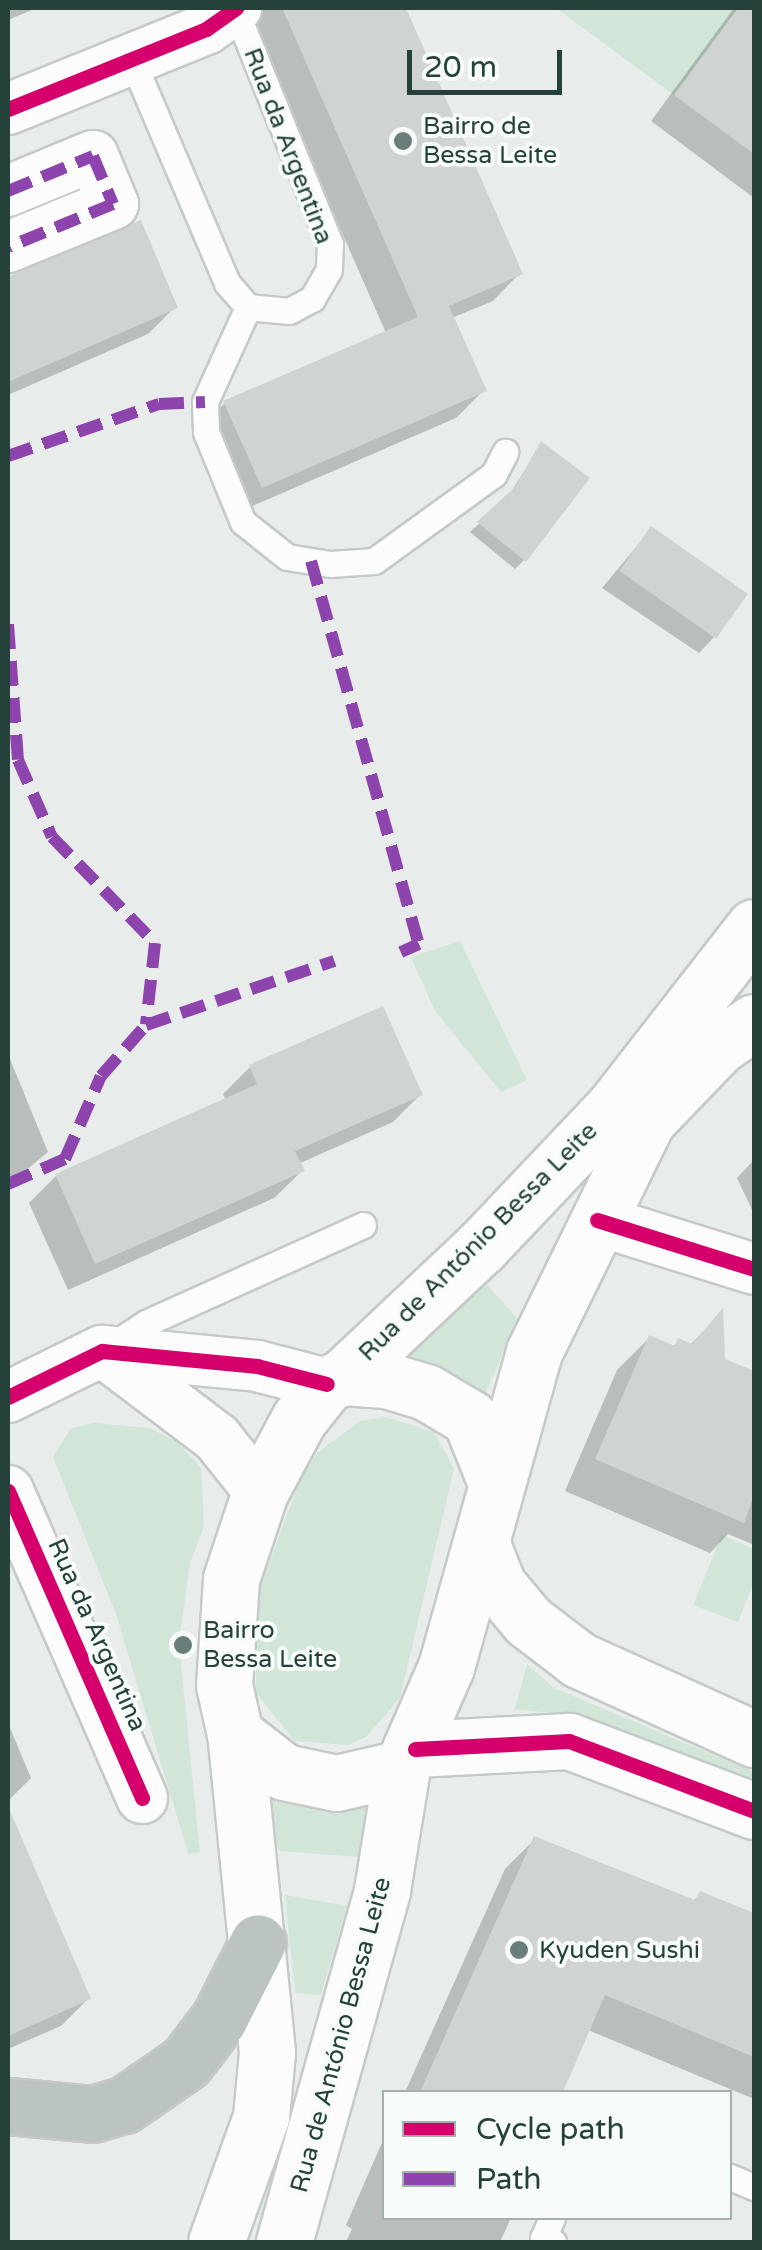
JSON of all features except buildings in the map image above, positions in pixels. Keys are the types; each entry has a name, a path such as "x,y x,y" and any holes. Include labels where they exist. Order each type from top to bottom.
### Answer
{"highway":[{"path":"8,2106 92,2114 124,2105 186,2062 219,2019 258,1942"}],"main road":[{"name":"Rua de António Bessa Leite","path":"216,2242 261,2118 267,2052 235,1734 224,1685 224,1631 231,1579 260,1492 299,1418 613,1108 754,927"},
{"name":"Rua de António Bessa Leite","path":"284,2242 382,1890 409,1759 483,1547 494,1478 534,1352 647,1121 719,1046 754,1022"},
{"name":"Rua de António Bessa Leite","path":"335,1381 386,1380 426,1392 470,1418 494,1478"},
{"path":"483,1547 498,1585 528,1622 579,1660 754,1738"},
{"path":"235,1734 256,1756 284,1772 336,1783 409,1759 569,1741 754,1811"}],"street":[{"name":"Rua da Argentina","path":"8,109 132,60 236,8"},
{"path":"8,191 92,156 112,204 8,247"},
{"path":"596,1220 754,1270"},
{"path":"8,1397 102,1351 257,1366 335,1381"},
{"path":"102,1351 207,1429 260,1492"},
{"name":"Rua da Argentina","path":"8,1491 142,1798"}],"lane":[{"name":"Rua da Argentina","path":"236,8 330,244 329,269 312,299 289,311 248,308"},
{"path":"132,60 228,283 248,308 204,402 206,432 242,522 287,557 330,564 374,560 494,474 505,452"},
{"path":"102,1351 146,1323 363,1225"},
{"path":"551,2220 543,2238 553,2242"}],"green space":[{"path":"556,8 738,8 674,95"},
{"path":"460,941 527,1080 501,1092 435,1011 411,957"},
{"path":"481,1278 518,1319 482,1401 402,1359"},
{"path":"386,1417 434,1432 454,1469 400,1698 366,1737 348,1745 295,1741 256,1693 256,1598 300,1480 317,1453 360,1421"},
{"path":"94,1423 150,1428 178,1443 201,1468 204,1526 190,1563 179,1643 200,1853 188,1853 116,1614 53,1457 71,1428"},
{"path":"722,1535 754,1549 754,1582 738,1622 693,1605"},
{"path":"527,1664 554,1688 754,1772 754,1785 586,1717 515,1709"},
{"path":"275,1796 366,1807 359,1857 279,1851 268,1814 268,1802"},
{"path":"285,1895 347,1906 321,1995 295,1993"}],"marked path":[{"path":"8,191 93,156 113,204 8,247"},
{"path":"8,456 159,404 205,402"},
{"path":"311,561 419,944 401,952"},
{"path":"8,624 18,760 52,837 155,943 146,1025"},
{"path":"8,1184 65,1159 101,1076 146,1025 334,961"}],"cycle path":[{"path":"8,109 206,29 236,8"},
{"path":"597,1220 754,1269"},
{"path":"8,1397 102,1351 257,1366 327,1384"},
{"path":"8,1491 142,1798"},
{"path":"415,1749 569,1741 754,1811"}],"place":[{"name":"Bairro de Bessa Leite","path":"403,141"},
{"name":"Bairro Bessa Leite","path":"183,1645"},
{"name":"Kyuden Sushi","path":"519,1950"}]}
